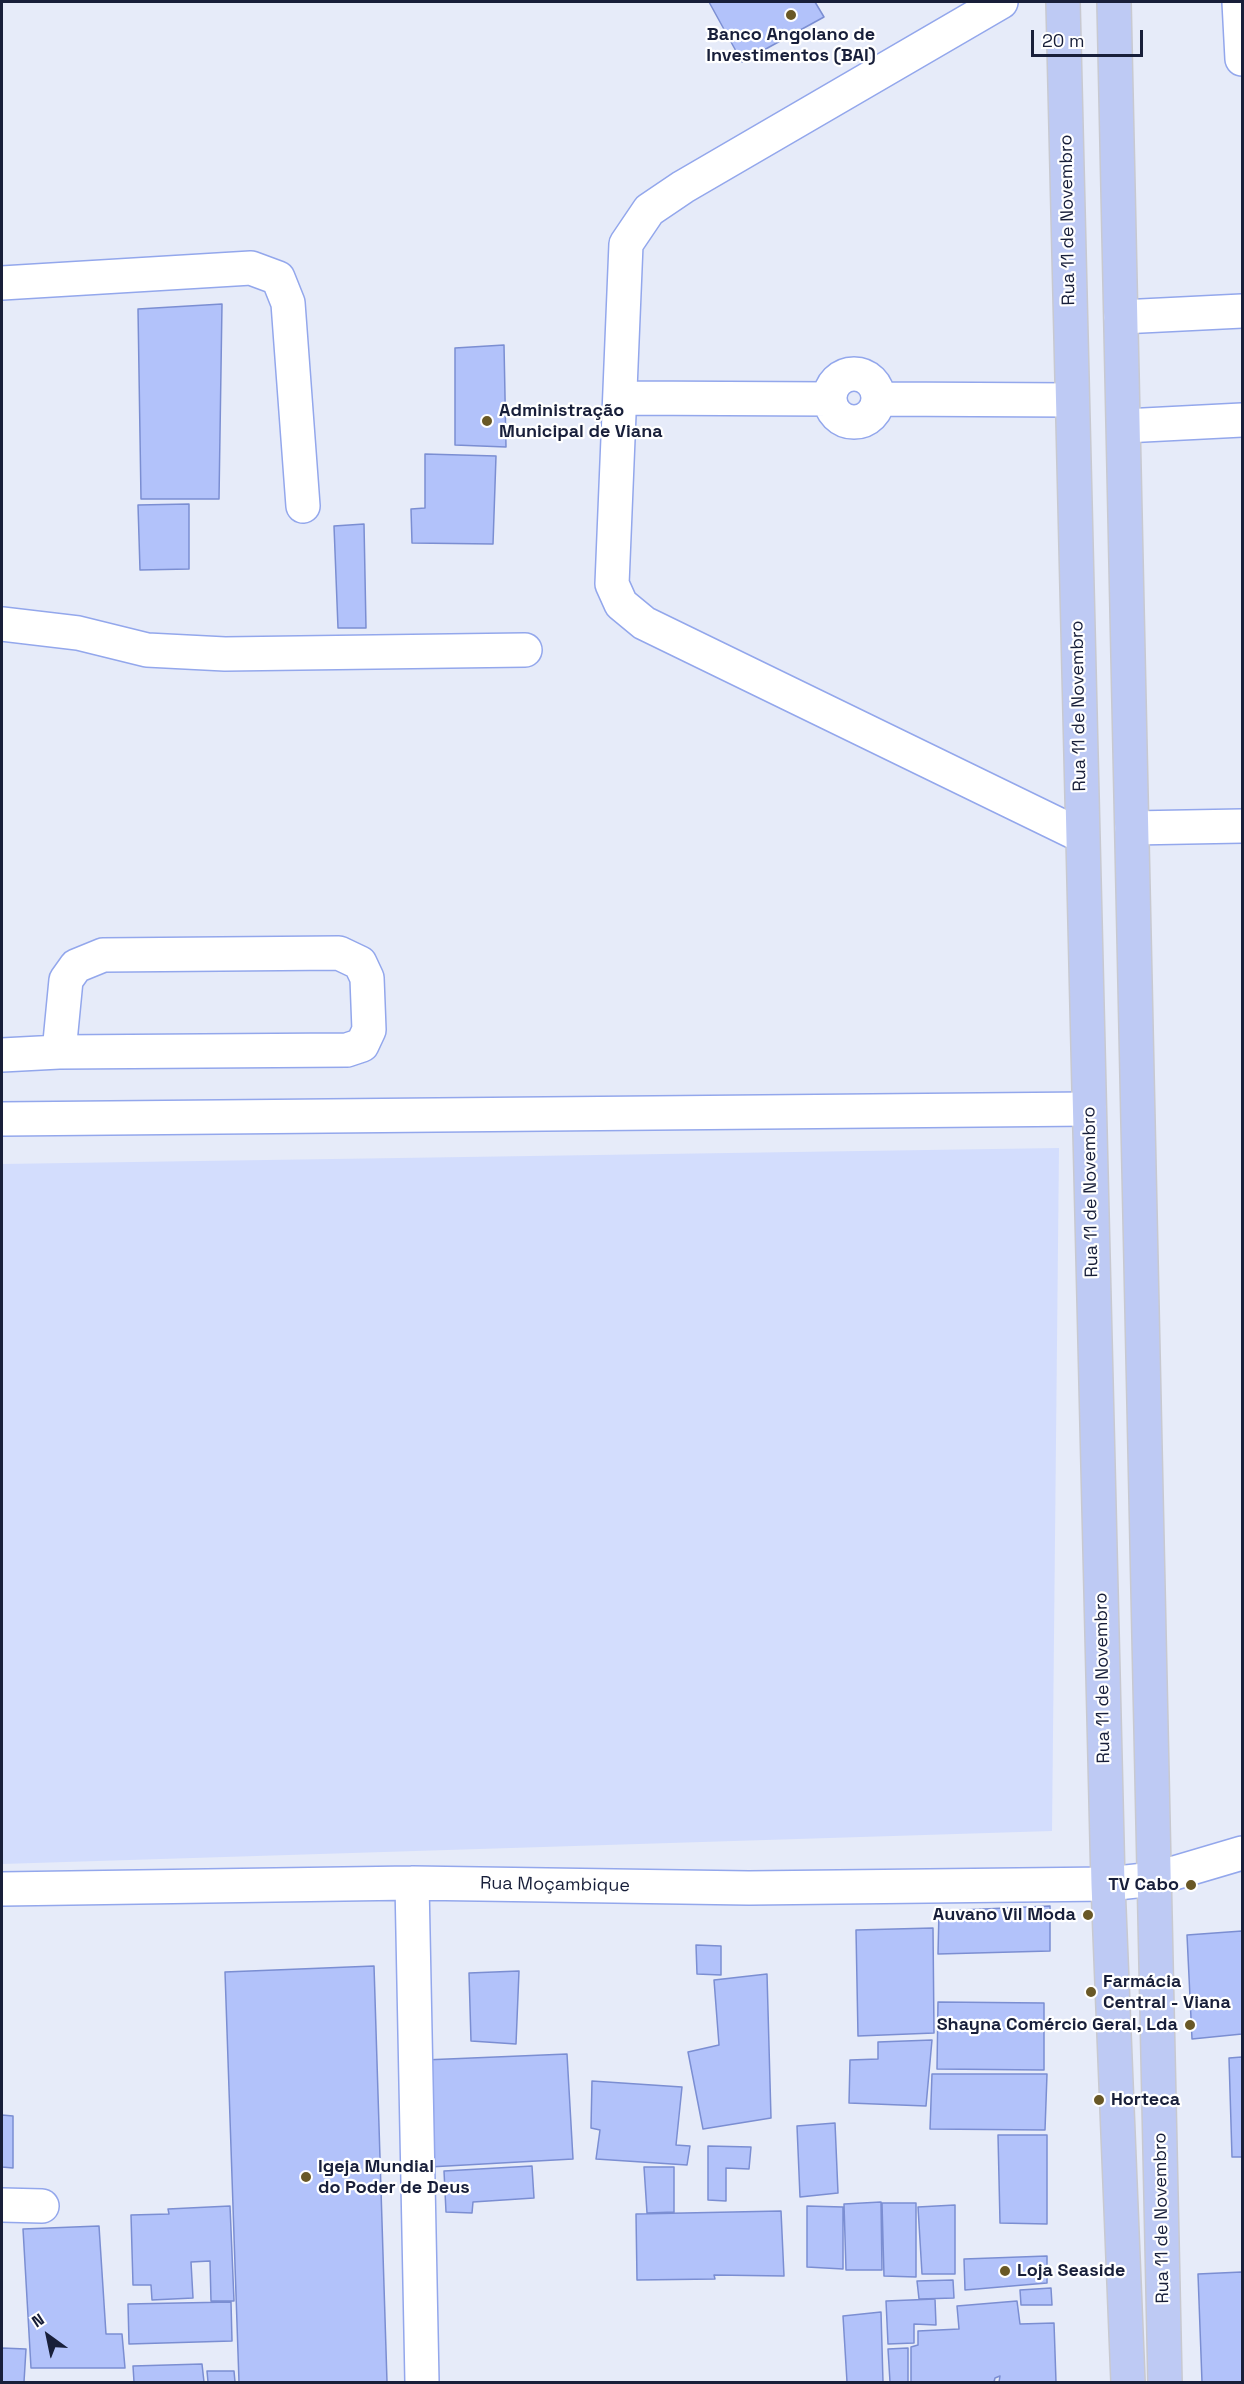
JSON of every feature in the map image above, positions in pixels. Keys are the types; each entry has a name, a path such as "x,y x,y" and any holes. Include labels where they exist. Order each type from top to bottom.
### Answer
{"main road":[{"name":"Rua 11 de Novembro","path":"1063,2 1108,1884 1128,2382"},
{"name":"Rua 11 de Novembro","path":"1114,2 1165,2382"}],"street":[{"path":"1001,2 683,187 649,210 626,244 612,584 621,604 644,623 1083,836"},
{"path":"1239,2 1242,59"},
{"path":"2,283 251,268 278,278 288,303 303,506"},
{"path":"1121,317 1242,311"},
{"path":"621,398 830,399 830,392 839,379 854,374 868,379 874,385 878,399 1072,400"},
{"path":"1124,426 1242,420"},
{"path":"2,624 78,633 147,650 225,654 525,650"},
{"path":"1132,828 1242,826"},
{"path":"2,1055 59,1052 347,1050 362,1045 369,1030 367,978 360,963 339,953 103,955 76,966 66,980 59,1052"},
{"path":"2,1119 1089,1109"},
{"name":"Rua Moçambique","path":"2,1889 412,1883 749,1888 1108,1884 1154,1879 1242,1853"},
{"path":"412,1883 422,2382"},
{"path":"2,2205 42,2206"}],"shaded area":[{"path":"1059,1148 1052,1831 2,1864 2,1164"}],"building":[{"path":"709,2 815,2 824,17 742,62"},
{"path":"222,304 219,499 141,499 138,309"},
{"path":"504,345 506,447 455,445 455,348"},
{"path":"425,454 496,456 493,544 412,543 411,509 425,508"},
{"path":"189,504 189,569 140,570 138,505"},
{"path":"364,524 366,628 338,628 334,526"},
{"path":"1050,1906 1050,1951 938,1954 939,1911"},
{"path":"933,1928 934,2033 858,2036 856,1930"},
{"path":"1242,1931 1242,2034 1192,2039 1187,1935"},
{"path":"696,1945 721,1946 721,1975 697,1974"},
{"name":"Igeja Mundial do Poder de Deus","path":"374,1966 387,2382 239,2382 225,1972"},
{"path":"519,1971 516,2044 471,2041 469,1973"},
{"path":"767,1974 771,2118 703,2129 688,2052 719,2045 714,1980"},
{"path":"938,2002 1044,2003 1044,2070 937,2069"},
{"path":"932,2040 926,2106 849,2103 850,2060 878,2059 878,2042"},
{"path":"567,2054 573,2159 429,2167 424,2060"},
{"path":"1242,2057 1242,2157 1232,2157 1229,2058"},
{"path":"932,2074 1047,2074 1045,2130 930,2129"},
{"path":"592,2081 682,2087 676,2145 690,2146 687,2165 596,2159 600,2130 591,2128"},
{"path":"2,2115 13,2116 13,2168 2,2167"},
{"path":"835,2123 838,2193 800,2197 797,2126"},
{"path":"998,2135 1047,2135 1047,2224 1000,2223"},
{"path":"708,2146 751,2147 749,2169 726,2168 726,2201 708,2200"},
{"path":"532,2166 534,2198 473,2202 472,2213 446,2212 444,2171"},
{"path":"644,2167 674,2167 674,2212 647,2213"},
{"path":"881,2202 882,2270 846,2270 844,2204"},
{"path":"882,2203 916,2203 916,2277 884,2276"},
{"path":"955,2205 955,2274 922,2274 918,2207"},
{"path":"230,2206 234,2301 211,2301 210,2261 191,2262 193,2298 152,2300 151,2285 133,2285 131,2215 169,2214 168,2209"},
{"path":"807,2206 843,2207 843,2269 807,2267"},
{"path":"781,2211 784,2276 714,2275 715,2279 637,2280 636,2214"},
{"path":"99,2226 106,2334 122,2334 125,2368 31,2368 23,2229"},
{"name":"Loja Seaside","path":"1047,2256 1047,2283 965,2290 964,2259"},
{"path":"1242,2272 1242,2382 1202,2382 1198,2274"},
{"path":"953,2280 954,2298 919,2299 917,2281"},
{"path":"1051,2288 1052,2305 1021,2305 1020,2290"},
{"path":"935,2299 936,2325 914,2324 914,2343 888,2344 886,2301"},
{"path":"1017,2301 1020,2324 1054,2323 1056,2382 999,2382 1000,2376 995,2378 994,2382 911,2382 911,2347 918,2345 918,2331 959,2329 957,2306"},
{"path":"231,2302 232,2341 129,2344 128,2304"},
{"path":"881,2312 883,2382 847,2382 843,2316"},
{"path":"2,2348 26,2349 24,2382 2,2382"},
{"path":"908,2348 908,2382 890,2382 888,2349"},
{"path":"202,2364 204,2382 134,2382 133,2366"},
{"path":"207,2371 234,2371 235,2382 208,2382"}],"place":[{"name":"Banco Angolano de Investimentos (BAI)","path":"791,15"},
{"name":"Administração Municipal de Viana","path":"487,421"},
{"name":"TV Cabo","path":"1191,1885"},
{"name":"Auvano Vil Moda","path":"1088,1915"},
{"name":"Farmácia Central - Viana","path":"1091,1992"},
{"name":"Shayna Comércio Geral, Lda","path":"1190,2025"},
{"name":"Horteca","path":"1099,2100"},
{"name":"Igeja Mundial do Poder de Deus","path":"306,2177"},
{"name":"Loja Seaside","path":"1005,2271"}]}
